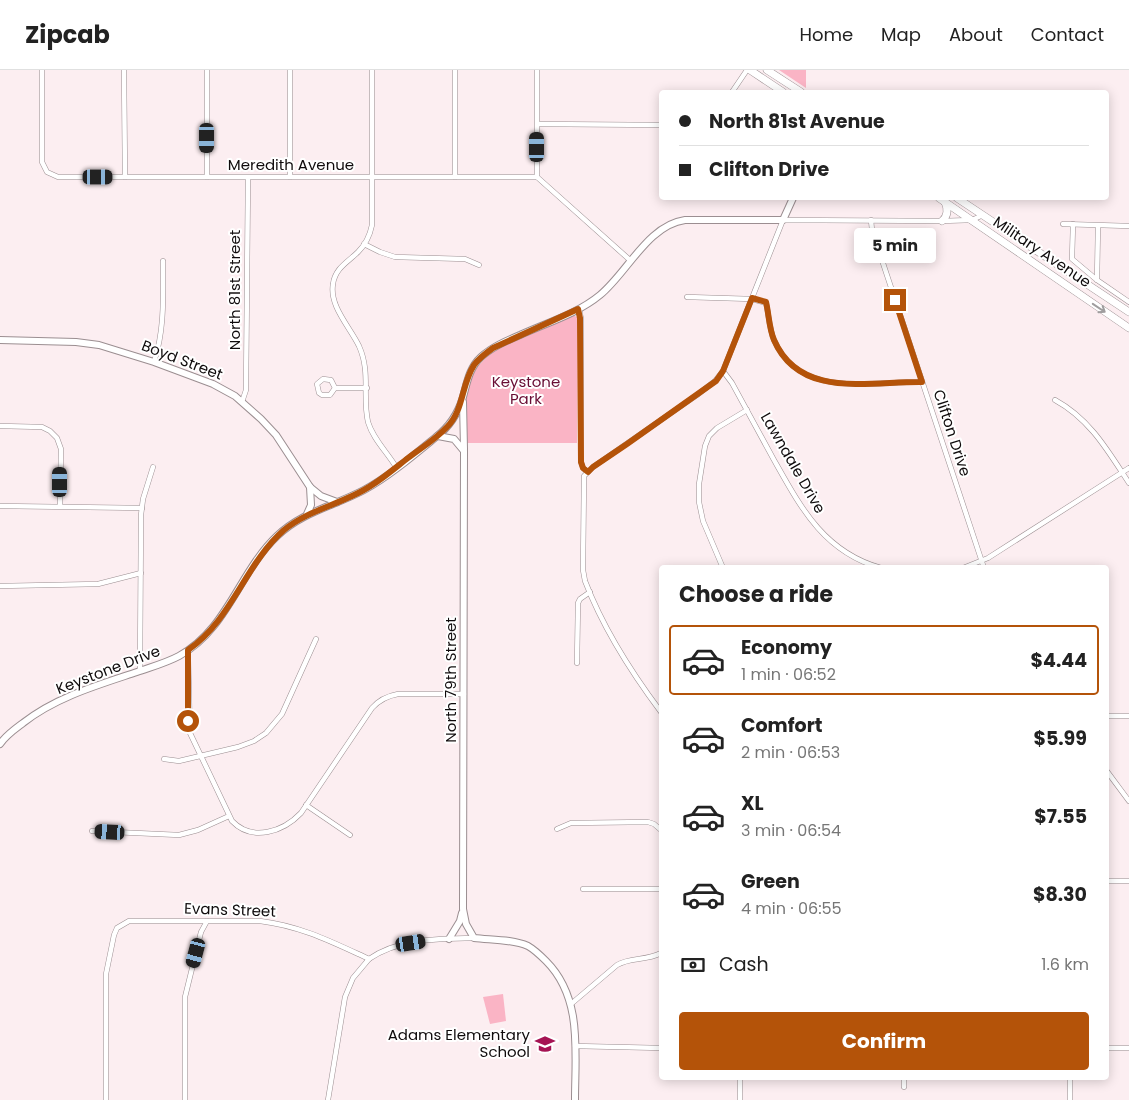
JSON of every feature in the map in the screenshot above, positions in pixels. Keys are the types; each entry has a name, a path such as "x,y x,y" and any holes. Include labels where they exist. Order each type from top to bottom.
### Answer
{"main road":[{"path":"749,70 780,90"},
{"path":"767,70 798,90"},
{"path":"942,200 947,212 942,221"},
{"name":"Military Avenue","path":"942,200 1129,328"},
{"name":"Military Avenue","path":"960,200 1129,312"}],"street":[{"name":"Meredith Avenue","path":"42,70 42,160 47,172 58,177 537,177"},
{"path":"124,70 125,177"},
{"path":"207,70 207,177"},
{"path":"290,70 290,177"},
{"path":"372,70 372,225 364,244 336,273 332,290 335,304 362,354 366,370 367,413 371,429 396,467"},
{"path":"455,70 455,177"},
{"path":"537,70 537,177 631,261"},
{"path":"734,90 749,70"},
{"path":"538,124 659,125"},
{"name":"North 81st Street","path":"242,402 246,390 248,178"},
{"path":"659,709 618,648 585,581 583,570 584,476 593,467 716,381 723,371 792,200"},
{"name":"Keystone Drive","path":"1,742 27,719 53,704 83,690 169,660 188,650 217,623 269,544 286,528 308,514 367,488 438,436 453,420 471,370 477,361 506,341 589,303 608,288 661,230 680,221 942,221 972,220 982,215"},
{"name":"Clifton Drive","path":"871,220 872,230 983,565"},
{"path":"1063,224 1129,226"},
{"path":"1073,224 1072,259 1097,280 1129,302"},
{"path":"1097,280 1098,226"},
{"path":"364,244 395,257 465,259 479,265"},
{"path":"154,362 160,344 162,326 163,261"},
{"path":"687,297 752,298 766,302 771,332 778,348 791,364 808,376 836,384 922,382"},
{"path":"578,309 580,318 581,462 583,468 588,472"},
{"name":"Boyd Street","path":"0,340 85,342 115,349 213,384 242,402 276,435 310,488 321,496 337,502"},
{"name":"Lawndale Drive","path":"723,371 732,383 794,496 813,523 844,551 875,565"},
{"path":"327,378 334,383 335,388 330,395 322,396 318,393 317,384 327,378"},
{"path":"335,388 367,388"},
{"name":"North 79th Street","path":"462,399 464,450 463,909 466,924 474,938"},
{"path":"1055,400 1073,411 1093,430 1129,483"},
{"path":"722,565 703,521 699,502 699,484 705,446 709,436 717,428 747,410"},
{"path":"0,426 42,427 54,434 60,448 60,506"},
{"path":"438,436 454,439 464,450"},
{"path":"140,670 142,508 153,467"},
{"path":"971,565 982,561 1129,468"},
{"path":"308,514 312,498 310,488"},
{"path":"0,506 142,508"},
{"path":"0,586 98,584 120,580 140,573"},
{"path":"578,664 578,603 580,599 590,592"},
{"path":"164,759 179,761 247,744 260,737 271,728 282,714 316,639"},
{"path":"188,650 189,727 192,739 229,816 234,823 244,830 255,832 279,829 290,823 301,813 372,708 378,702 388,696 398,694 464,694"},
{"path":"1109,716 1129,716"},
{"path":"1109,774 1129,802"},
{"path":"306,805 350,835"},
{"path":"92,831 179,835 198,830 229,816"},
{"path":"557,830 571,823 648,822 659,828"},
{"path":"1109,881 1129,881"},
{"path":"583,889 659,889"},
{"name":"North 79th Street","path":"450,938 460,921 463,909"},
{"name":"Evans Street","path":"106,1100 106,968 116,931 128,921 260,921 290,926 319,935 369,959"},
{"path":"185,1100 185,997 201,932 207,921"},
{"path":"328,1100 345,997 353,978 369,959 390,947 450,938 474,938 519,943 536,951 552,967 571,1004 575,1026 575,1100"},
{"path":"571,1004 617,965 625,961 649,959 659,954"},
{"path":"576,1046 659,1048"},
{"path":"1109,1048 1129,1048"},
{"path":"740,1080 740,1100"},
{"path":"904,1080 904,1087"},
{"path":"1070,1080 1070,1100"}],"green space":[{"path":"779,70 806,70 806,88"},
{"name":"Keystone Park","path":"573,315 578,320 577,443 466,443 466,397 471,379 479,365 506,343"},
{"path":"503,994 506,1021 490,1024 483,997"}],"place":[{"name":"Adams Elementary School","path":"545,1044"}],"route":[{"path":"188,721 188,650 217,623 269,544 297,520 351,497 374,484 438,436 450,424 456,414 469,376 477,361 493,348 578,309 580,318 581,462 583,468 588,472 716,381 723,371 752,298 766,302 771,332 778,348 791,364 808,376 836,384 922,382 895,300"}]}
